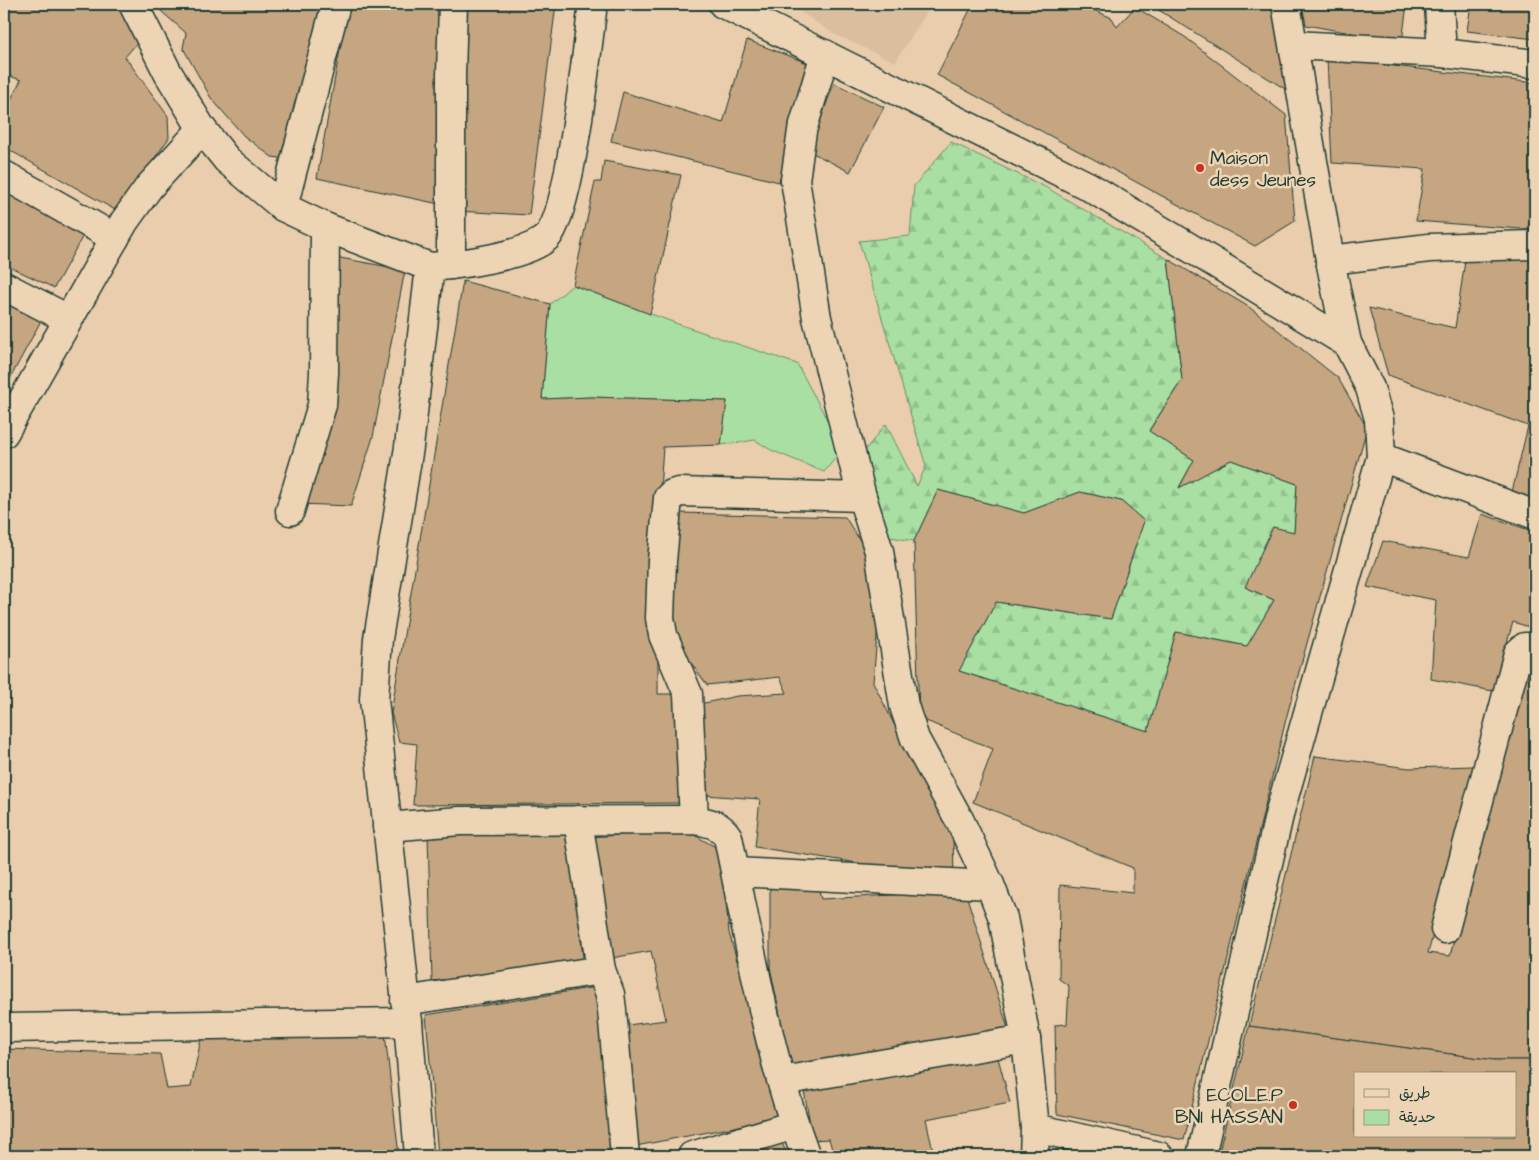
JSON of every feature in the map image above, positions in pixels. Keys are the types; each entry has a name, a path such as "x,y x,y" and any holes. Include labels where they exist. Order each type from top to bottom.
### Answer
{"street":[{"path":"132,4 168,73 202,129 227,160 283,207 325,227 441,266 530,248 547,237 558,218 566,187 593,4"},
{"path":"283,207 336,4"},
{"path":"419,1156 407,1011 374,699 378,639 441,266 453,4"},
{"path":"722,4 1088,186 1348,343"},
{"path":"1201,1156 1280,811 1381,457 1379,419 1370,388 1348,343 1330,260 1286,4"},
{"path":"1439,4 1442,53"},
{"path":"1294,45 1442,53 1535,64"},
{"path":"825,54 802,131 795,180 817,318 862,497 879,551 904,706 908,720 915,739 960,821 1003,918 1026,1039 1035,1128 1034,1156"},
{"path":"4,432 114,238 149,187 202,129"},
{"path":"4,175 114,238"},
{"path":"290,511 322,405 325,227"},
{"path":"1330,260 1429,248 1535,245"},
{"path":"4,286 68,319"},
{"path":"1381,457 1535,515"},
{"path":"694,820 688,694 662,635 660,618 662,561 668,498 672,494 679,492 862,497"},
{"path":"1445,929 1518,653 1520,648 1535,648"},
{"path":"578,820 601,970 610,994 625,1156"},
{"path":"388,827 460,821 694,820 717,825 723,829 728,837 782,1081 794,1126 806,1156"},
{"path":"736,872 990,885"},
{"path":"4,1028 407,1011 601,970"},
{"path":"782,1081 1026,1039"},
{"path":"692,1156 794,1126"},
{"path":"1035,1128 1159,1156"}],"shaded area":[{"path":"789,4 932,4 895,62 834,34"}],"green space":[{"path":"951,142 1047,188 1168,259 1182,380 1149,430 1194,460 1179,487 1231,460 1297,484 1294,532 1245,587 1274,600 1247,646 1176,632 1148,731 959,671 996,602 1111,619 1144,521 1121,501 1080,492 1024,513 938,490 914,541 884,536 865,450 886,424 917,486 926,466 859,241 910,236 914,186"},
{"path":"573,285 678,324 797,364 843,449 824,472 771,450 755,440 721,445 727,401 591,397 542,399 550,304"}],"building":[{"path":"4,4 122,4 143,36 125,57 168,116 169,138 117,211 4,147 4,113 21,80 4,74"},
{"path":"153,4 323,4 288,159 272,157 244,136 211,98 183,48 186,33"},
{"path":"348,4 442,4 444,205 317,178"},
{"path":"464,4 556,4 529,215 456,211"},
{"name":"Maison dess Jeunes","path":"973,4 1080,4 1112,18 1117,27 1135,7 1185,37 1286,115 1295,221 1255,246 937,75"},
{"path":"1149,4 1272,4 1290,92"},
{"path":"1302,4 1407,4 1402,42 1306,25"},
{"path":"1471,4 1535,4 1535,39 1467,31"},
{"path":"747,40 810,64 779,182 611,141 623,92 723,123"},
{"path":"1327,58 1535,83 1535,230 1416,221 1425,169 1332,163"},
{"path":"834,83 884,107 850,172 809,151"},
{"path":"604,161 681,175 650,314 573,285 595,182 601,182"},
{"path":"4,190 85,232 54,288 4,264"},
{"path":"1466,254 1535,260 1535,501 1512,492 1528,426 1388,375 1369,308 1455,328"},
{"path":"335,257 405,270 373,437 351,506 299,504"},
{"path":"1168,259 1249,307 1338,378 1367,428 1287,715 1184,1140 1057,1114 1055,1025 1067,1024 1069,986 1059,979 1060,885 1133,893 1133,868 973,802 993,749 919,718 914,541 938,490 1024,513 1080,492 1121,501 1144,521 1111,619 996,602 959,671 1148,731 1176,632 1247,646 1274,600 1245,587 1273,527 1294,532 1297,484 1231,460 1179,488 1194,460 1149,431 1182,380"},
{"path":"463,281 550,304 542,399 591,397 727,401 721,445 663,447 658,518 658,694 682,694 680,803 413,805 417,744 399,742 391,713"},
{"path":"4,295 44,315 4,390"},
{"path":"679,513 845,517 873,561 880,602 873,682 914,764 953,833 954,878 755,847 760,799 705,795 700,704 737,696 787,693 780,677 707,685 666,628"},
{"path":"1482,514 1535,532 1535,629 1513,622 1493,691 1431,679 1436,600 1367,587 1383,541 1469,557"},
{"path":"1525,658 1535,661 1535,1060 1494,1060 1249,1026 1315,756 1409,768 1474,766 1466,815 1428,953 1450,956"},
{"path":"568,828 584,966 432,981 428,834"},
{"path":"687,831 721,850 729,933 763,1050 786,1117 636,1146 620,1026 666,1020 651,951 606,959 588,837"},
{"path":"770,882 817,882 821,899 965,891 1008,1028 792,1073 770,967"},
{"path":"602,986 612,1156 438,1156 426,1015"},
{"name":"ECOLE.P BNI HASSAN","path":"1249,1026 1494,1060 1535,1060 1535,1156 1218,1156"},
{"path":"305,1030 385,1034 399,1156 4,1156 4,1049 160,1054 167,1089 191,1087 201,1039"},
{"path":"997,1054 1010,1103 926,1119 934,1156 834,1156 829,1139 813,1140 803,1085"},
{"path":"779,1137 788,1156 721,1156"},
{"path":"1057,1142 1110,1156 1057,1156"}],"place":[{"name":"Maison dess Jeunes","path":"1200,168"},
{"name":"ECOLE.P BNI HASSAN","path":"1293,1105"}]}
